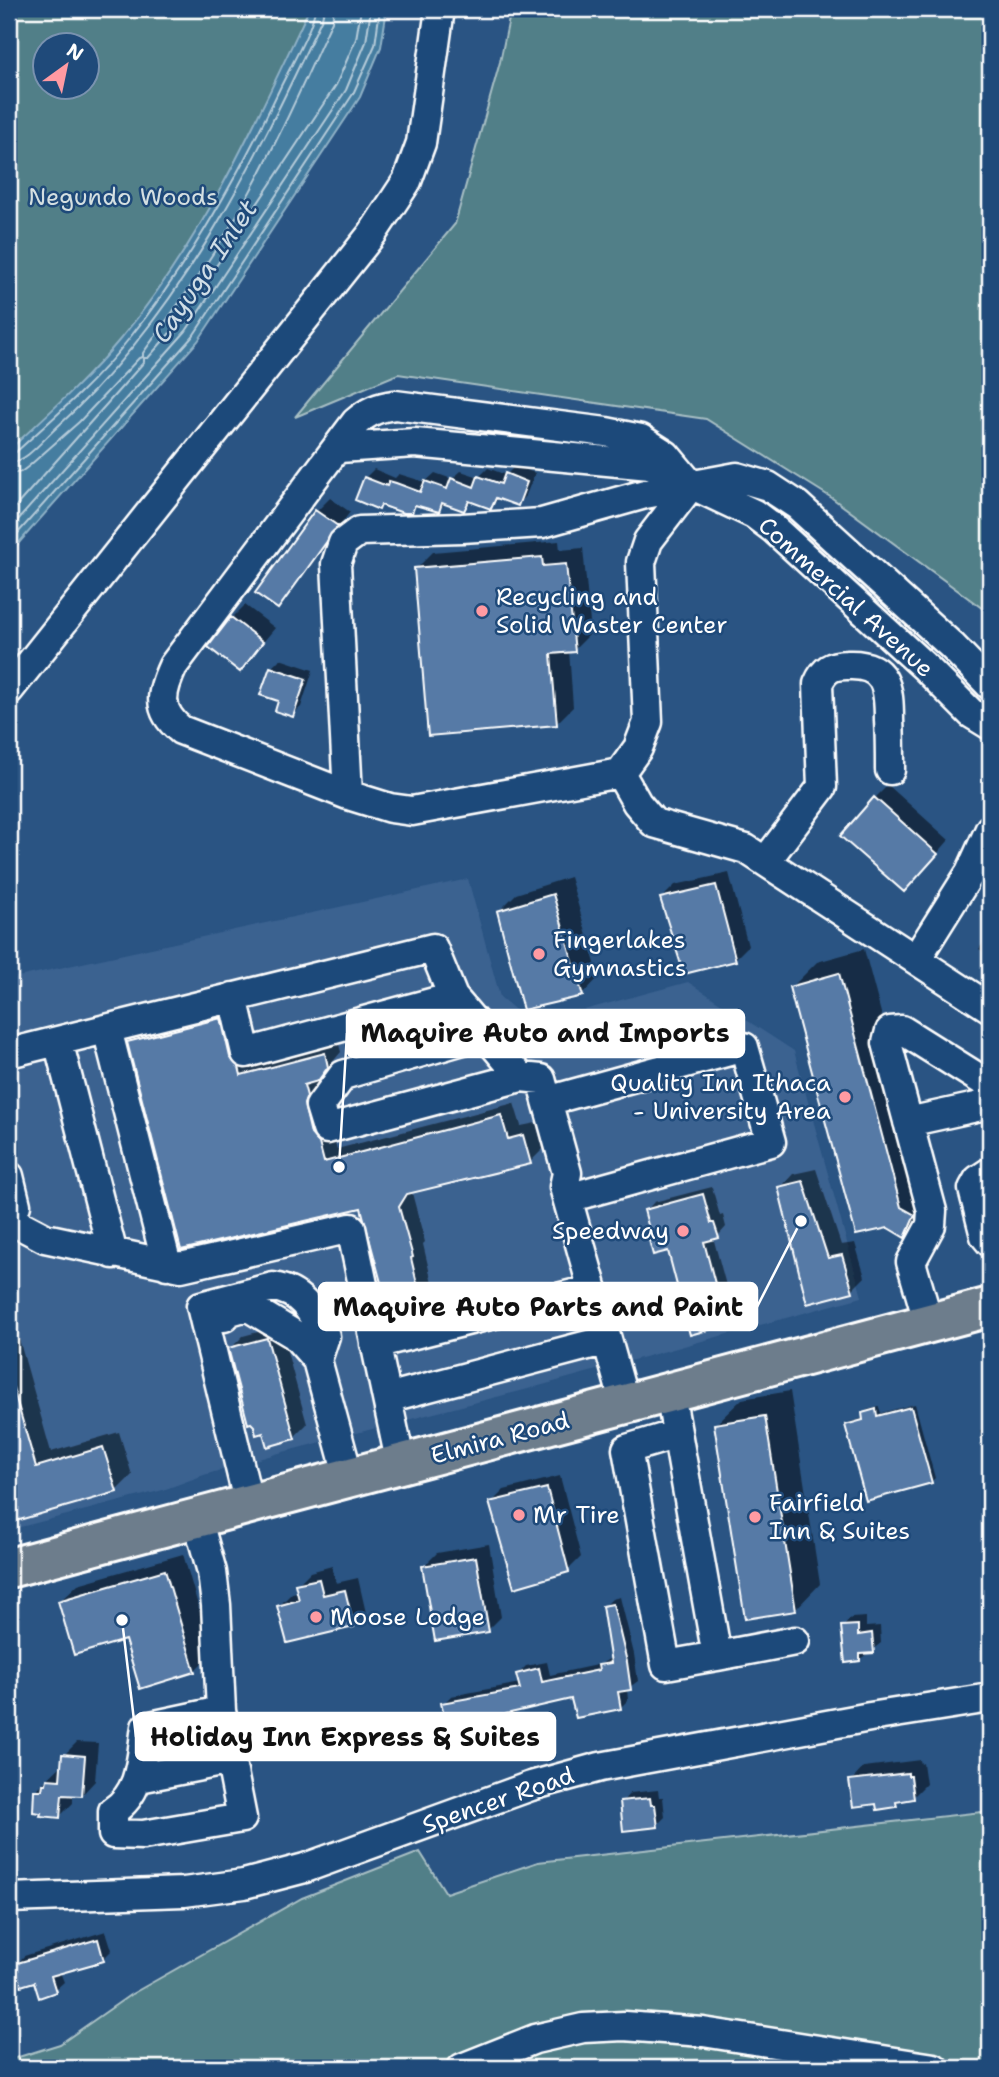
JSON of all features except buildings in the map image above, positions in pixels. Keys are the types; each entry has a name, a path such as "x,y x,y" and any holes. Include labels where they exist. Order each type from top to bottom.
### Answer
{"highway":[{"name":"Elmira Road","path":"9,1568 990,1307"}],"street":[{"path":"9,690 372,234 407,181 421,143 439,9"},
{"path":"396,405 606,432 641,439 666,456 691,485 648,541 640,562 648,722 638,748 620,773 412,811 390,808 332,791 181,730 171,722 165,711 163,687 173,666 356,422 368,411 396,405"},
{"path":"339,448 415,443 580,457 650,466 691,485"},
{"name":"Commercial Avenue","path":"348,795 336,564 343,543 359,531 542,523 645,494 737,477 768,486 797,505 952,646 990,685"},
{"name":"Commercial Avenue","path":"691,485 754,514 774,529 953,693 972,714 990,725"},
{"path":"766,861 822,787 818,684 823,672 834,665 856,664 871,668 884,679 889,691 890,771"},
{"path":"620,773 637,803 654,823 746,849 990,1008"},
{"path":"916,959 970,873 990,829"},
{"path":"9,1053 433,948 453,997 521,1077"},
{"path":"233,998 246,1053 453,997"},
{"path":"107,1029 167,1265"},
{"path":"929,1324 911,1262 931,1225 932,1211 887,1043 890,1031 902,1030 988,1084 990,1093"},
{"path":"484,1034 343,1075 320,1105 327,1129 521,1077 541,1079 567,1173 564,1187 625,1404"},
{"path":"58,1041 113,1254"},
{"path":"547,1101 744,1047 771,1142 568,1198"},
{"path":"908,1122 990,1104"},
{"path":"990,1172 978,1180 972,1189 985,1236 990,1242"},
{"path":"9,1177 16,1205 10,1219 45,1238 167,1265 181,1267 351,1228 401,1465"},
{"path":"249,1505 201,1306 273,1287 285,1288 310,1308 324,1336 317,1360"},
{"path":"375,1344 593,1289"},
{"path":"236,1451 246,1428 220,1332 224,1315 247,1306 295,1335 317,1360 349,1478"},
{"path":"387,1398 607,1340"},
{"path":"670,1393 717,1656"},
{"path":"677,1434 627,1450 666,1665 795,1641"},
{"path":"197,1518 212,1572 221,1712 242,1818 143,1835 113,1834 113,1811 132,1794 139,1778 146,1727 221,1712"},
{"name":"Spencer Road","path":"9,1898 184,1892 244,1884 305,1868 531,1786 600,1767 870,1717 990,1698"},
{"path":"139,1778 231,1760"},
{"path":"462,2068 535,2039 583,2028 625,2025 703,2032 934,2068"}],"shaded area":[{"path":"468,879 500,997 532,1024 688,982 794,1051 862,1297 528,1389 279,1453 163,1490 9,1530 9,979"}],"green space":[{"name":"Negundo Woods","path":"9,9 352,9 351,20 9,501"},
{"path":"511,9 990,9 990,614 832,498 706,419 398,374 295,417 455,224 500,62"},
{"path":"990,1811 990,2068 9,2068 9,2060 60,2044 130,1995 302,1898 420,1852 446,1893 538,1862"}],"water":[{"name":"Cayuga Inlet","path":"309,9 387,9 381,47 360,97 198,341 9,554 9,450 109,352 178,260 248,137"}],"place":[{"name":"Recycling and Solid Waster Center","path":"482,611"},
{"name":"Fingerlakes Gymnastics","path":"539,954"},
{"name":"Quality Inn Ithaca - University Area","path":"845,1097"},
{"name":"Maquire Auto and Imports","path":"339,1167"},
{"name":"Maquire Auto Parts and Paint","path":"801,1221"},
{"name":"Speedway","path":"683,1231"},
{"name":"Mr Tire","path":"519,1515"},
{"name":"Fairfield Inn & Suites","path":"755,1517"},
{"name":"Moose Lodge","path":"316,1617"},
{"name":"Holiday Inn Express & Suites","path":"122,1620"}]}
